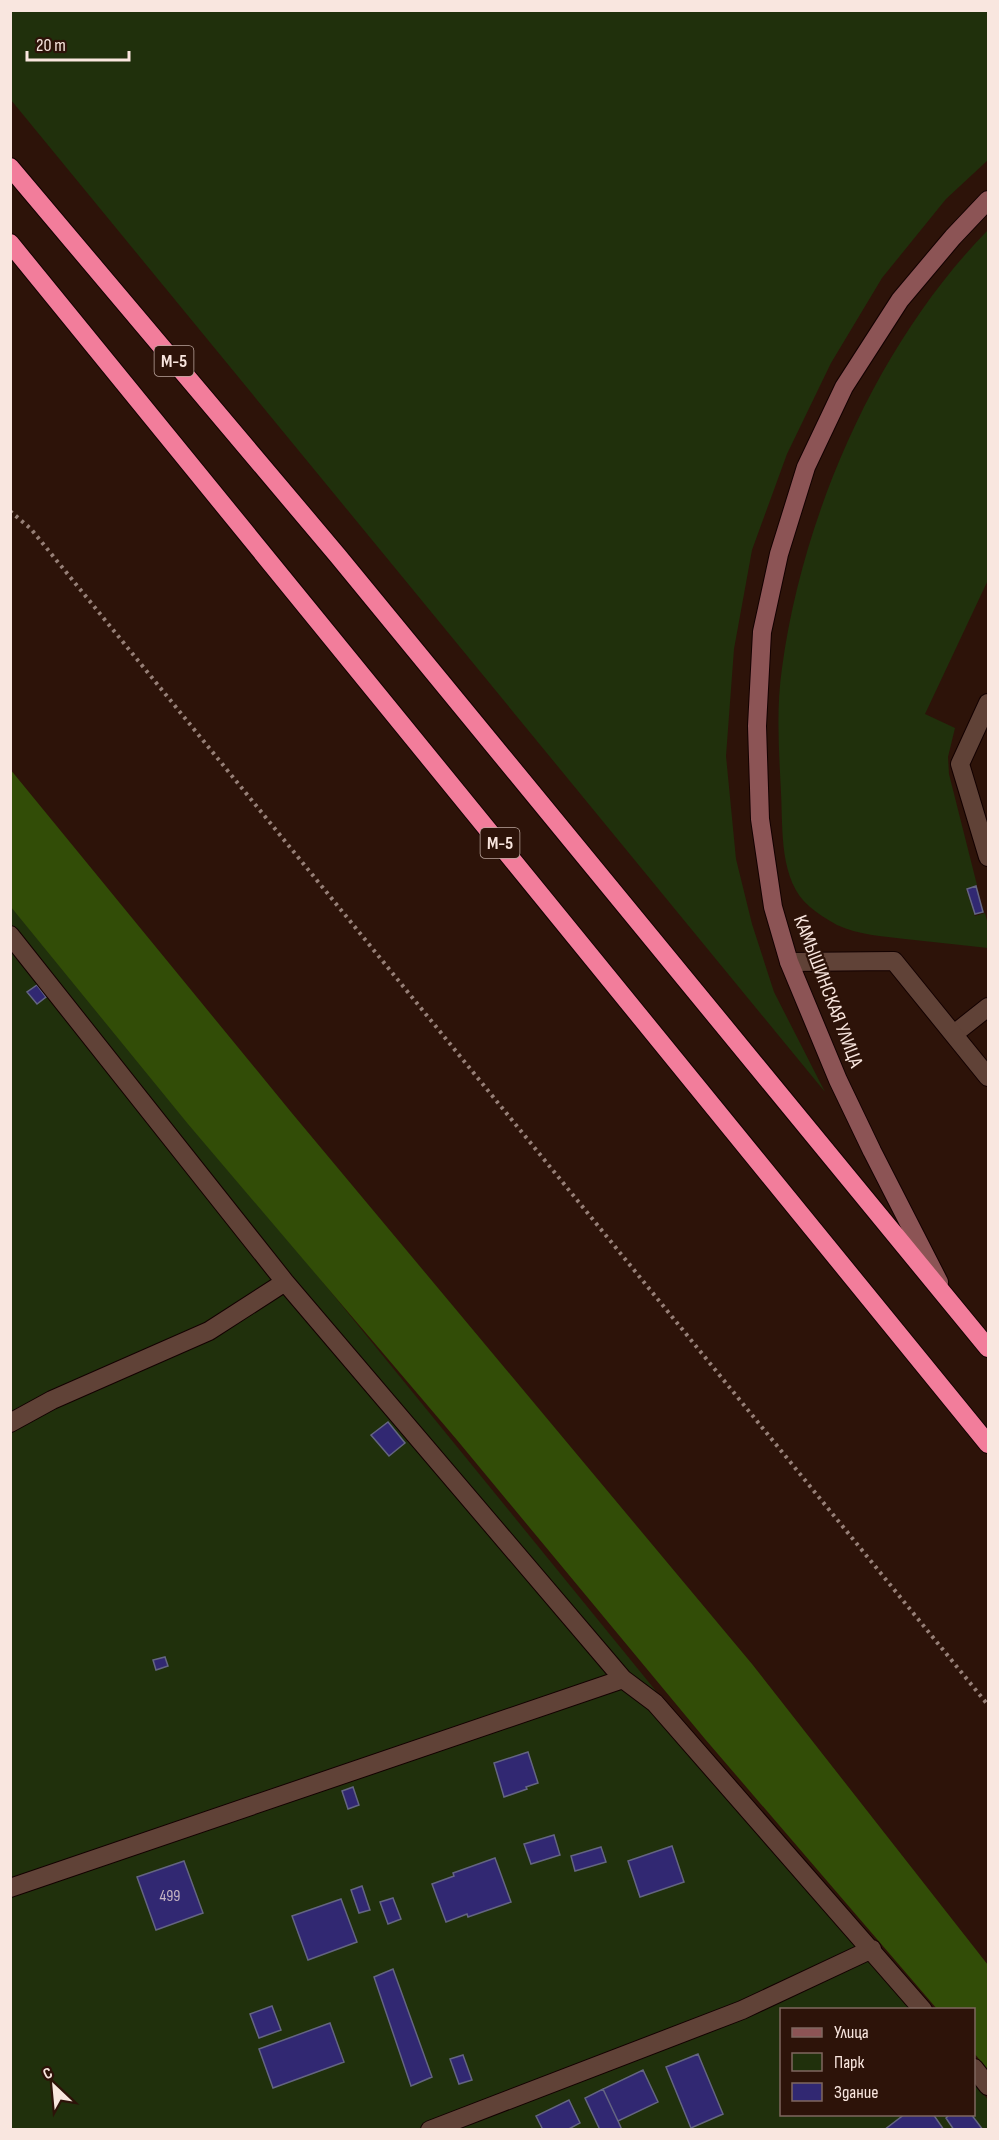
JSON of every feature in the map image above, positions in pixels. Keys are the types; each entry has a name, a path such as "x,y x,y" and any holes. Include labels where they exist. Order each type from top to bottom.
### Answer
{"highway":[{"name":"М-5","path":"10,167 338,556 988,1348"},
{"name":"М-5","path":"10,243 988,1444"}],"street":[{"name":"КАМЫШИНСКАЯ УЛИЦА","path":"948,1299 843,1090 789,962 773,908 762,830 757,726 762,632 779,554 806,468 844,387 900,300 953,237 988,200"},
{"path":"988,703 960,764 988,856"},
{"path":"10,935 285,1282 623,1679 655,1702 921,2008"},
{"path":"789,962 894,961 988,1077"},
{"path":"954,1034 988,1007"},
{"path":"10,1422 52,1400 209,1331 285,1282"},
{"path":"10,1888 623,1679"},
{"path":"430,2130 742,2010 872,1949"},
{"path":"975,2069 988,2086"}],"path":[{"path":"10,511 31,529 46,547 988,1705"}],"green space":[{"path":"10,11 988,11 988,160 946,199 882,278 831,363 787,454 752,550 734,649 726,756 736,859 752,924 774,992 825,1092 11,100"},
{"path":"988,230 988,580 925,714 955,728 948,757 949,774 977,885 966,889 975,916 985,913 988,925 988,948 862,933 837,925 810,907 800,896 793,883 785,854 778,730 780,683 792,609 827,491 880,377 912,324 948,275"},
{"path":"10,769 291,1112 752,1664 988,1965 988,2070 975,2054 975,2008 936,2008 705,1739 457,1440 188,1124 11,907"},
{"path":"10,898 914,2008 780,2008 780,2116 975,2116 975,2082 988,2100 988,2129 11,2129"}],"building":[{"path":"976,886 983,912 975,914 967,889"},
{"path":"37,985 46,997 37,1004 27,992"},
{"path":"388,1422 405,1443 389,1456 371,1435"},
{"path":"165,1657 168,1666 156,1670 153,1660"},
{"path":"528,1752 538,1783 504,1797 494,1763"},
{"path":"353,1787 359,1805 348,1809 342,1791"},
{"path":"554,1835 560,1855 531,1864 524,1844"},
{"path":"672,1846 684,1882 640,1897 628,1861"},
{"path":"601,1847 606,1862 575,1871 571,1856"},
{"path":"495,1858 511,1902 446,1922 432,1884 454,1876 453,1873"},
{"path":"184,1861 203,1913 156,1930 137,1877"},
{"path":"362,1886 370,1910 359,1913 351,1890"},
{"path":"393,1898 401,1919 388,1924 380,1902"},
{"path":"341,1899 357,1942 308,1960 292,1916"},
{"path":"393,1969 432,2077 411,2086 374,1977"},
{"path":"272,2006 281,2030 259,2038 250,2014"},
{"path":"330,2023 344,2062 273,2088 259,2049"},
{"path":"698,2054 723,2114 691,2128 666,2067"},
{"path":"463,2055 472,2080 459,2084 450,2059"},
{"path":"643,2070 658,2102 618,2121 603,2089"},
{"path":"603,2089 622,2130 600,2130 585,2098"},
{"path":"569,2100 580,2123 567,2130 543,2130 536,2116"},
{"path":"902,2116 934,2116 944,2130 884,2130"},
{"path":"948,2116 972,2116 983,2130 954,2130 946,2118"}]}
